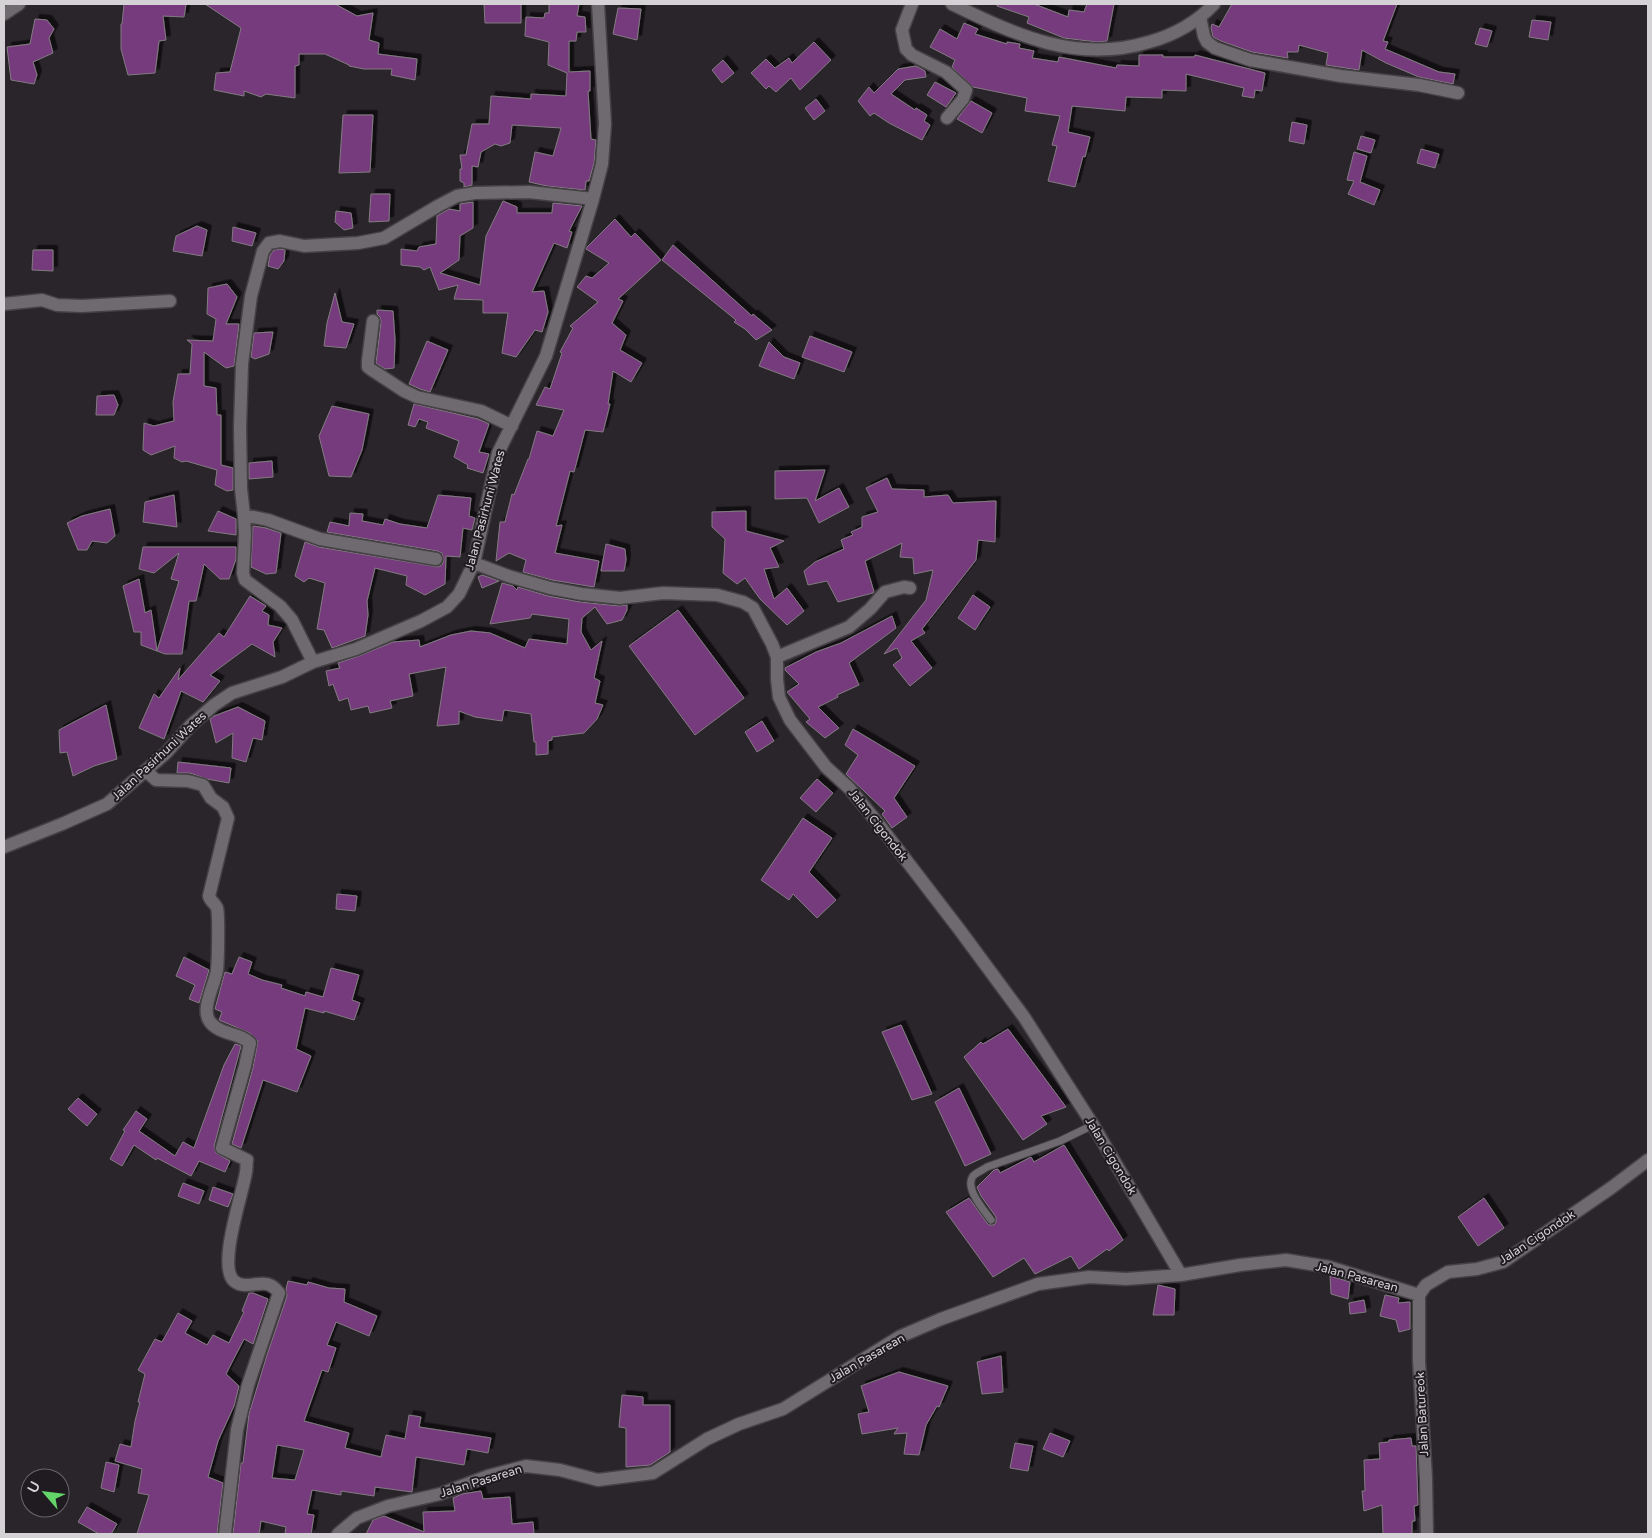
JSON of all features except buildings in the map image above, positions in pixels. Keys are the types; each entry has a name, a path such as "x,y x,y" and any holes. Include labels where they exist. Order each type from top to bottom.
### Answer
{"street":[{"path":"4,14 19,4"},
{"name":"Jalan Pasirhuni Wates","path":"4,847 107,804 166,753 191,725 232,693 282,677 313,662 356,649 421,621 447,607 459,594 474,563 498,453 546,356 602,164 605,124 598,4"},
{"path":"912,4 903,22 902,30 906,48 912,55 946,72 966,90 963,99 948,118"},
{"path":"952,4 1025,37 1059,46 1109,51 1135,47 1183,29 1214,4"},
{"path":"1200,17 1204,36 1208,42 1215,48 1250,60 1341,76 1418,85 1458,93"},
{"path":"313,662 292,620 280,606 245,580 243,573 245,535 241,489 240,427 242,364 251,296 263,251 269,243 280,241 304,246 358,243 384,238 438,206 457,196 466,194 529,192 593,199"},
{"path":"4,304 42,300 57,305 82,306 170,301"},
{"path":"373,321 368,367 404,391 417,397 481,411 512,426"},
{"path":"244,515 268,520 320,539 436,559"},
{"name":"Jalan Cigondok","path":"474,563 508,576 550,588 582,594 620,598 664,593 717,595 742,602 753,608 777,657 779,697 790,720 826,767 850,789 960,929 1024,1017 1093,1125 1181,1275"},
{"path":"777,657 849,627 884,592 904,587 910,588"},
{"path":"146,771 156,780 188,781 203,785 211,798 223,806 228,818 209,896 217,909 217,970 206,1009 208,1020 214,1026 250,1043 246,1066 222,1148 247,1160 247,1170 228,1256 228,1266 230,1277 236,1282 242,1285 266,1283 274,1286 279,1293 248,1384 237,1430 225,1534"},
{"name":"Jalan Cigondok","path":"1419,1295 1426,1284 1448,1272 1477,1269 1503,1262 1611,1188 1648,1160"},
{"name":"Jalan Pasarean","path":"338,1534 357,1518 388,1506 440,1494 488,1476 526,1466 560,1470 598,1480 653,1473 707,1439 739,1424 783,1409 899,1337 940,1319 1038,1284 1089,1277 1126,1279 1181,1275 1240,1265 1286,1260 1329,1267 1419,1295"},
{"name":"Jalan Batureok","path":"1419,1295 1419,1361 1426,1478 1427,1534"}],"lane":[{"path":"991,1220 970,1186 975,1174 987,1167 1070,1138 1093,1125"}]}
